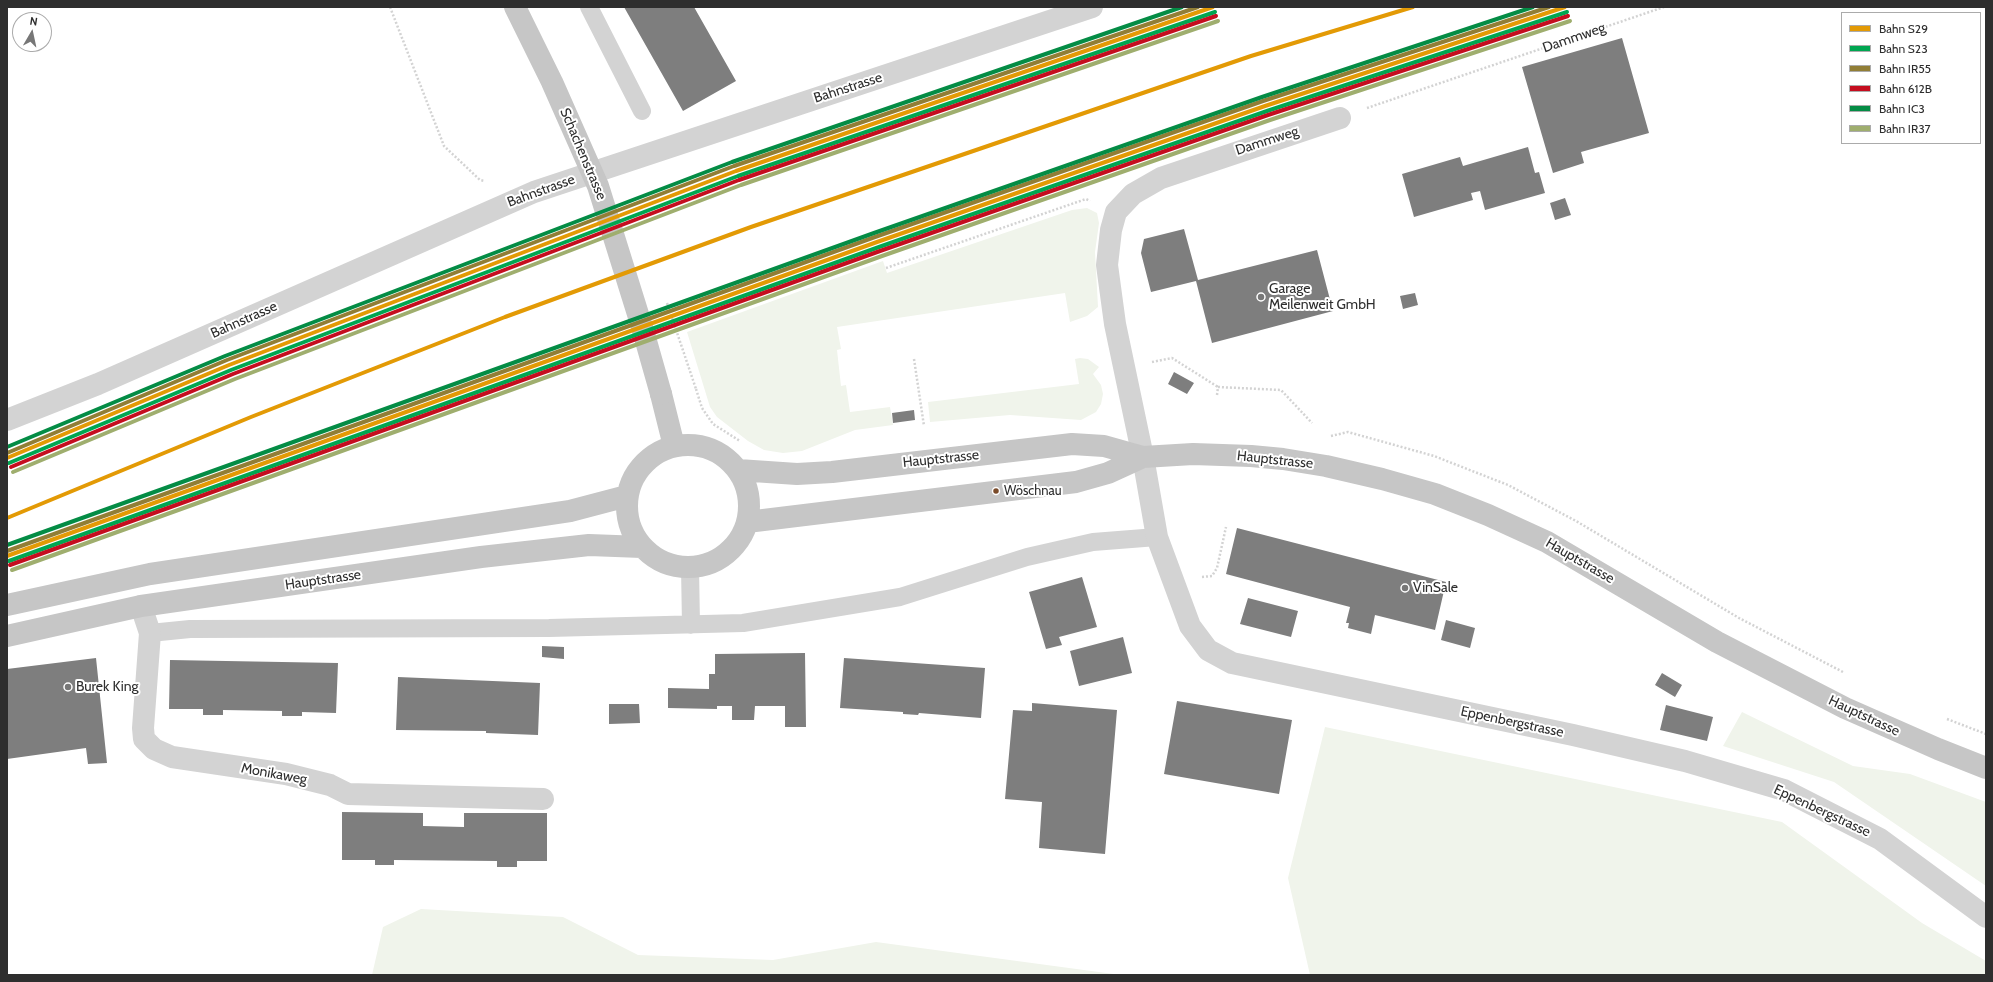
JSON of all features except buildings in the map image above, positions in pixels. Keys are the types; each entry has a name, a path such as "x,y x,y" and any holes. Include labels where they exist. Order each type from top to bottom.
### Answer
{"main road":[{"name":"Schachenstrasse","path":"514,7 552,82 598,186 642,327 674,446"},
{"path":"692,444 710,448 725,457 738,470 746,486 749,504 747,522 739,540 726,554 709,564 690,567 672,566 656,559 642,547 630,526 627,515 627,496 631,482 638,470 648,459 660,451 674,446 692,444"},
{"name":"Hauptstrasse","path":"738,470 797,474 832,472 1072,444 1104,446 1143,456 1193,454 1251,456 1283,459 1326,466 1435,494 1488,514 1547,542 1717,642 1845,708 1938,749 1986,768"},
{"name":"Hauptstrasse","path":"747,522 1076,482 1108,473 1143,456"},
{"path":"7,605 150,574 570,511 627,496"},
{"name":"Hauptstrasse","path":"7,636 141,606 481,557 564,547 596,545 642,547"}],"street":[{"name":"Bahnstrasse","path":"7,420 98,384 534,192 1092,7"},
{"name":"Dammweg","path":"1143,456 1115,324 1106,265 1111,230 1116,212 1133,194 1161,178 1340,118"},
{"name":"Eppenbergstrasse","path":"1143,456 1157,538 1190,626 1208,650 1232,664 1573,735 1685,762 1784,790 1880,839 1986,917"},
{"name":"Monikaweg","path":"141,606 150,633 143,728 144,739 154,750 172,757 286,774 330,785 348,794 543,799"}],"lane":[{"path":"589,7 642,111"},
{"path":"150,633 190,629 541,628 743,623 900,597 1027,557 1093,542 1157,538"},
{"path":"690,567 691,625"}],"path":[{"path":"390,7 444,146 480,180 488,182"},
{"name":"Dammweg","path":"1340,118 1664,7"},
{"path":"886,268 1086,199 1116,212"},
{"path":"1127,380 1153,362 1172,358 1218,387 1281,390 1312,423"},
{"path":"914,359 924,426"},
{"path":"1217,395 1218,387"},
{"path":"696,388 702,408 713,424 746,445"},
{"path":"1217,568 1226,527"}],"shaded area":[{"path":"1087,208 1097,213 1099,223 1095,252 1098,307 1087,316 1070,322 1065,293 837,327 841,349 837,350 841,386 846,385 850,412 890,407 893,425 855,430 802,451 783,453 764,450 748,441 717,417 710,407 687,332 883,261 887,273 1072,210"},
{"path":"1075,359 1088,359 1099,367 1093,374 1101,385 1103,394 1101,404 1096,412 1081,420 1010,415 930,422 928,402 1079,384"},
{"path":"1742,712 1853,766 1910,774 1986,802 1986,886 1834,782 1723,746"},
{"path":"1325,727 1782,822 1922,923 1986,961 1986,975 1310,975 1288,878"},
{"path":"421,909 563,917 638,955 773,960 876,942 1121,975 372,975 383,927"}],"rail line":[{"name":"IC3","path":"7,447 225,356 732,162 1182,7"},
{"name":"IR55","path":"7,453 227,360 734,166 1198,7"},
{"name":"S29","path":"7,458 229,365 736,171 1213,7"},
{"name":"S29","path":"7,518 251,417 505,317 751,227 1251,56 1413,7"},
{"name":"IC3","path":"7,545 874,233 1262,97 1533,7"},
{"name":"IR55","path":"7,551 875,237 1263,101 1549,7"},
{"name":"S29","path":"7,556 877,242 1265,106 1565,7"},
{"name":"S23","path":"9,463 231,370 738,176 1215,12"},
{"name":"S23","path":"9,561 879,247 1267,111 1567,12"},
{"name":"612B","path":"11,467 233,374 739,180 1216,16"},
{"name":"612B","path":"10,565 880,251 1268,115 1568,16"},
{"name":"IR37","path":"13,472 235,379 741,185 1218,21"},
{"name":"IR37","path":"12,570 882,256 1270,120 1570,21"}],"place":[{"name":"Garage Meilenweit GmbH","path":"1261,297"},
{"name":"Wöschnau","path":"996,491"},
{"name":"VinSale","path":"1405,588"},
{"name":"Burek King","path":"68,687"}]}
